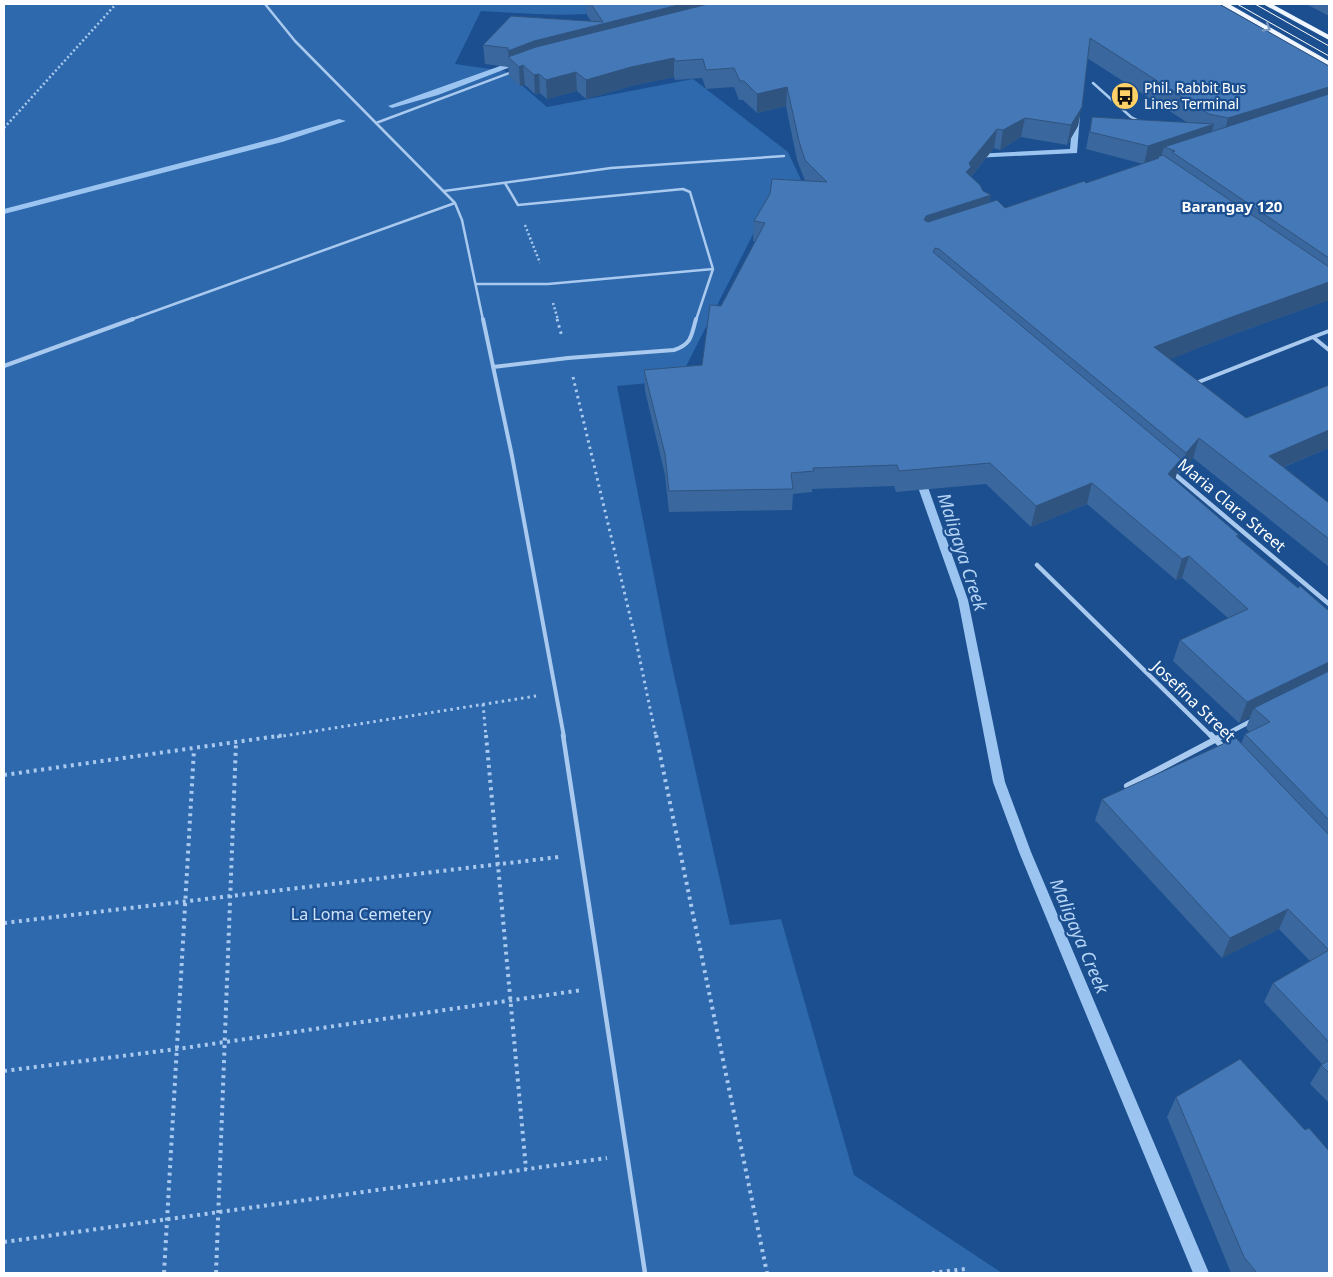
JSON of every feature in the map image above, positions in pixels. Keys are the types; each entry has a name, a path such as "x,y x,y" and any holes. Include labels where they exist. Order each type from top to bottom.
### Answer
{"main road":[{"path":"1224,4 1329,64"},
{"path":"1267,4 1329,38"}],"street":[{"name":"Maria Clara Street","path":"1170,470 1329,604"},
{"name":"Josefina Street","path":"1037,565 1231,755"},
{"path":"1127,786 1214,739 1259,718"}],"lane":[{"path":"265,4 295,41 455,203 462,220 494,367 557,692 645,1273"},
{"path":"376,123 519,70"},
{"path":"1093,83 1131,117 1140,122"},
{"path":"444,191 611,168 784,156"},
{"path":"494,367 568,358 674,350 683,347 688,342 713,269 690,192 683,189 518,205 505,183"},
{"path":"4,366 455,203"},
{"path":"476,284 548,284 713,269"},
{"path":"1195,383 1329,331"},
{"path":"1312,337 1329,350"}],"path":[{"path":"4,128 116,4"},
{"path":"518,205 548,284 568,358 636,641 767,1273"},
{"path":"4,775 236,743 557,692"},
{"path":"483,704 526,1169"},
{"path":"216,1273 236,743"},
{"path":"164,1273 194,749"},
{"path":"4,923 186,900 582,855"},
{"path":"4,1071 177,1049 602,987"},
{"path":"4,1242 628,1155"},
{"path":"932,1273 965,1269 966,1273"}],"green space":[{"name":"La Loma Cemetery","path":"4,4 650,4 608,12 566,15 481,11 455,64 505,71 547,107 693,79 788,152 810,199 771,199 679,380 617,386 668,648 730,925 781,919 854,1175 1002,1273 4,1273"}],"building":[{"path":"591,4 682,4 534,41 508,51 508,48 483,45 511,16 603,22"},
{"path":"708,4 1219,4 1329,66 1329,87 1228,118 1209,114 1090,38 1082,107 1071,125 1025,118 1003,130 997,129 969,163 971,167 966,172 980,185 983,191 991,195 926,216 924,220 928,222 997,200 1005,208 1084,181 1086,183 1163,155 1329,267 1329,282 1154,347 1246,418 1329,385 1329,430 1269,456 1329,503 1329,539 1199,438 1186,453 939,249 935,248 933,252 1181,459 1168,474 1239,535 1236,536 1298,588 1300,586 1329,611 1329,662 1247,702 1180,640 1248,609 1189,556 1182,559 1092,483 1036,506 990,463 899,471 897,465 813,468 814,471 791,473 793,489 669,491 665,454 644,370 702,365 710,305 721,306 765,223 754,221 770,194 772,179 827,182 805,160 787,87 757,94 744,81 740,81 734,68 706,70 703,59 675,61 674,58 631,67 586,80 576,72 546,80 539,74 534,75 523,65 519,67 508,57 536,47"},
{"path":"1329,94 1329,258 1172,152 1175,151 1164,147"},
{"path":"1092,117 1214,124 1148,146 1090,132"},
{"path":"1329,671 1329,820 1245,734 1270,722 1254,708"},
{"path":"1236,738 1329,835 1329,950 1288,909 1230,938 1102,799"},
{"path":"1329,950 1329,1042 1273,983"},
{"path":"1240,1059 1305,1130 1309,1128 1329,1151 1329,1273 1257,1273 1244,1257 1176,1097"},
{"path":"1329,1060 1329,1073 1321,1065"}],"waterway":[{"path":"392,106 435,93 520,62"},
{"name":"Maligaya Creek","path":"974,156 1074,151 1076,115"},
{"path":"4,212 279,140 342,121"},
{"name":"Maligaya Creek","path":"919,476 963,600 999,782 1025,852 1201,1273"}],"tram line":[{"path":"1237,4 1329,56"},
{"path":"1255,4 1329,46"}],"place":[{"name":"Phil. Rabbit Bus Lines Terminal","path":"1125,96"}],"district":[{"name":"Barangay 120","path":"1232,207"}]}
